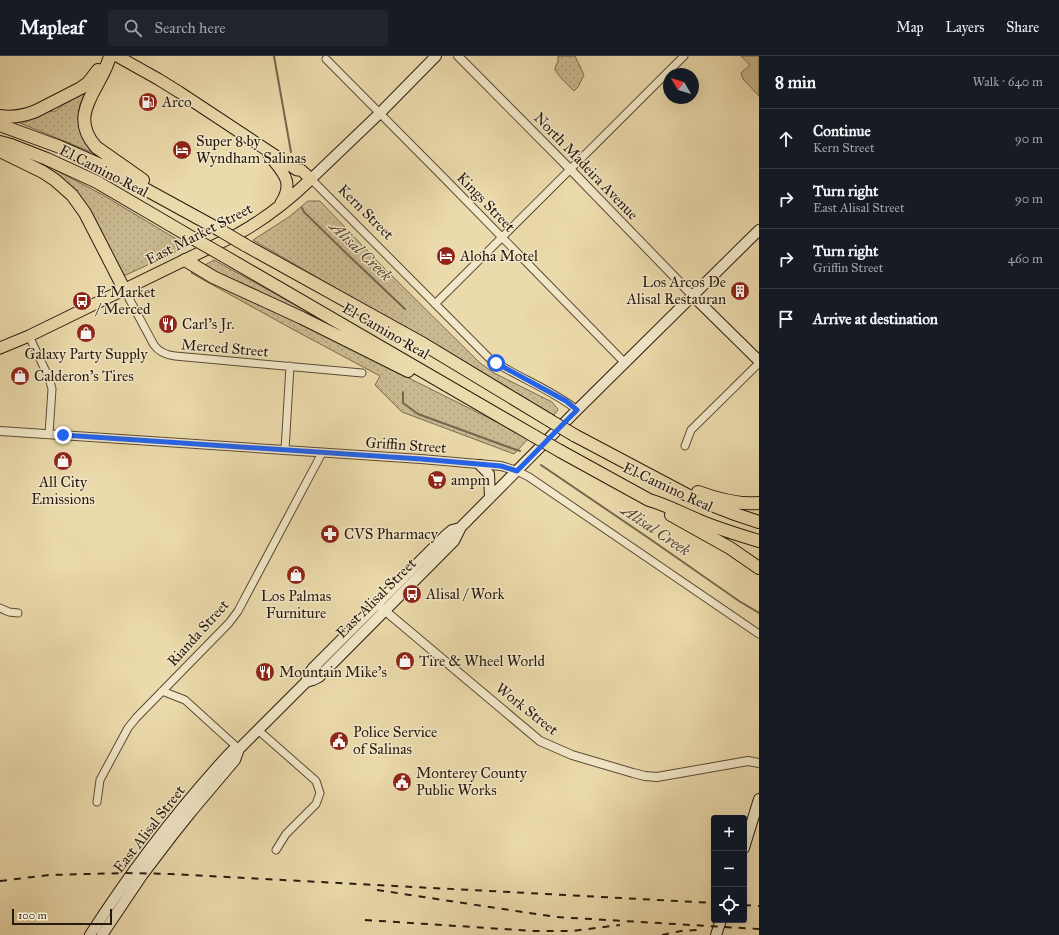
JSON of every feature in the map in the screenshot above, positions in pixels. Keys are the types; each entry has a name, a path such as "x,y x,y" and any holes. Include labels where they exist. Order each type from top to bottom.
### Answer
{"highway":[{"path":"0,116 15,117 28,114 82,88 109,56"},
{"path":"109,56 108,66 88,101 84,112 85,127 90,140 100,150 193,216"},
{"name":"El Camino Real","path":"0,125 46,142 103,166 420,342 574,435 691,497 714,507 759,522"},
{"name":"El Camino Real","path":"0,142 12,145 47,159 97,182 560,451 649,500 664,504 700,521 743,537 759,541"},
{"path":"0,151 44,172 72,195 85,213 124,289"},
{"path":"185,260 214,277 302,318 431,382 452,388"},
{"path":"657,479 731,502 759,503"},
{"path":"649,500 663,511 730,548 759,568"}],"main road":[{"name":"Kern Street","path":"117,56 158,79 297,170 301,170 311,179"},
{"name":"East Market Street","path":"0,348 29,336 256,224 311,179 380,113 436,56"},
{"path":"264,148 285,176 288,184 286,193 277,208"},
{"name":"East Alisal Street","path":"306,682 319,677 454,541 460,528 759,230"},
{"path":"693,296 759,362"},
{"path":"480,464 489,474 490,498"},
{"name":"East Alisal Street","path":"102,935 143,874 192,811 235,760 239,749 306,682 308,675 313,668 446,535 452,530 460,528"},
{"name":"East Alisal Street","path":"90,935 150,849 184,806 228,755 233,750 239,749"},
{"path":"747,838 759,799"},
{"path":"716,935 720,923"}],"street":[{"name":"North Madeira Avenue","path":"458,56 693,296"},
{"path":"435,304 684,56"},
{"name":"Kings Street","path":"326,59 625,363"},
{"name":"Kern Street","path":"311,179 490,359 566,401 577,410"},
{"name":"Merced Street","path":"124,289 154,345 166,355 362,373"},
{"path":"29,336 49,378 52,389 49,434"},
{"path":"685,446 691,430 759,362"},
{"path":"285,450 290,366"},
{"name":"Griffin Street","path":"0,431 421,459 505,467 529,477 759,634"},
{"name":"Rianda Street","path":"97,802 100,780 128,728 229,623 238,611 322,453"},
{"name":"Work Street","path":"377,604 540,741 572,756 645,776 657,777 748,762 759,763"},
{"path":"0,608 9,612 18,613"},
{"path":"162,691 185,700 239,749"},
{"path":"258,730 316,781 320,792 316,804 286,834 276,850"}],"shaded area":[{"path":"558,56 575,56 584,75 578,87 574,91 555,70"},
{"path":"741,56 759,56 759,96 743,79 741,73 750,65"},
{"path":"86,90 88,92 81,102 79,115 82,128 94,152 20,123 19,120 42,112 56,111 73,96"},
{"path":"48,166 103,195 188,246 126,275 122,274 96,221 86,206 45,170"},
{"path":"308,201 320,201 381,265 480,363 494,373 552,402 558,410 554,415 253,240 289,217"},
{"path":"214,260 335,327 334,331 209,269 205,265"},
{"path":"194,271 529,438 514,454 402,412 375,385 380,376 191,273"}],"waterway":[{"name":"Alisal Creek","path":"274,56 291,152"},
{"name":"Alisal Creek","path":"302,208 304,212 405,309"},
{"name":"Alisal Creek","path":"403,392 403,403 418,414 520,451"},
{"name":"Alisal Creek","path":"541,465 739,601 759,613"}],"railway":[{"path":"0,881 49,875 127,873 171,874 711,903"},
{"path":"377,890 556,917 759,929"},
{"path":"747,905 759,906"},
{"path":"365,920 534,931 572,931 620,925"},
{"path":"662,935 681,931 698,930"}],"place":[{"name":"Arco","path":"148,102"},
{"name":"Super 8 by Wyndham Salinas","path":"182,150"},
{"name":"Aloha Motel","path":"446,256"},
{"name":"Los Arcos De Alisal Restauran","path":"740,291"},
{"name":"E Market / Merced","path":"82,301"},
{"name":"Carl's Jr.","path":"168,324"},
{"name":"Galaxy Party Supply","path":"86,333"},
{"name":"Calderon's Tires","path":"20,376"},
{"name":"All City Emissions","path":"63,461"},
{"name":"ampm","path":"437,480"},
{"name":"CVS Pharmacy","path":"330,534"},
{"name":"Los Palmas Furniture","path":"296,575"},
{"name":"Alisal / Work","path":"412,594"},
{"name":"Tire & Wheel World","path":"405,661"},
{"name":"Mountain Mike's","path":"265,672"},
{"name":"Police Service of Salinas","path":"339,741"},
{"name":"Monterey County Public Works","path":"402,782"}],"route":[{"path":"63,435 421,459 501,466 517,471 577,410 566,401 496,363"}]}
